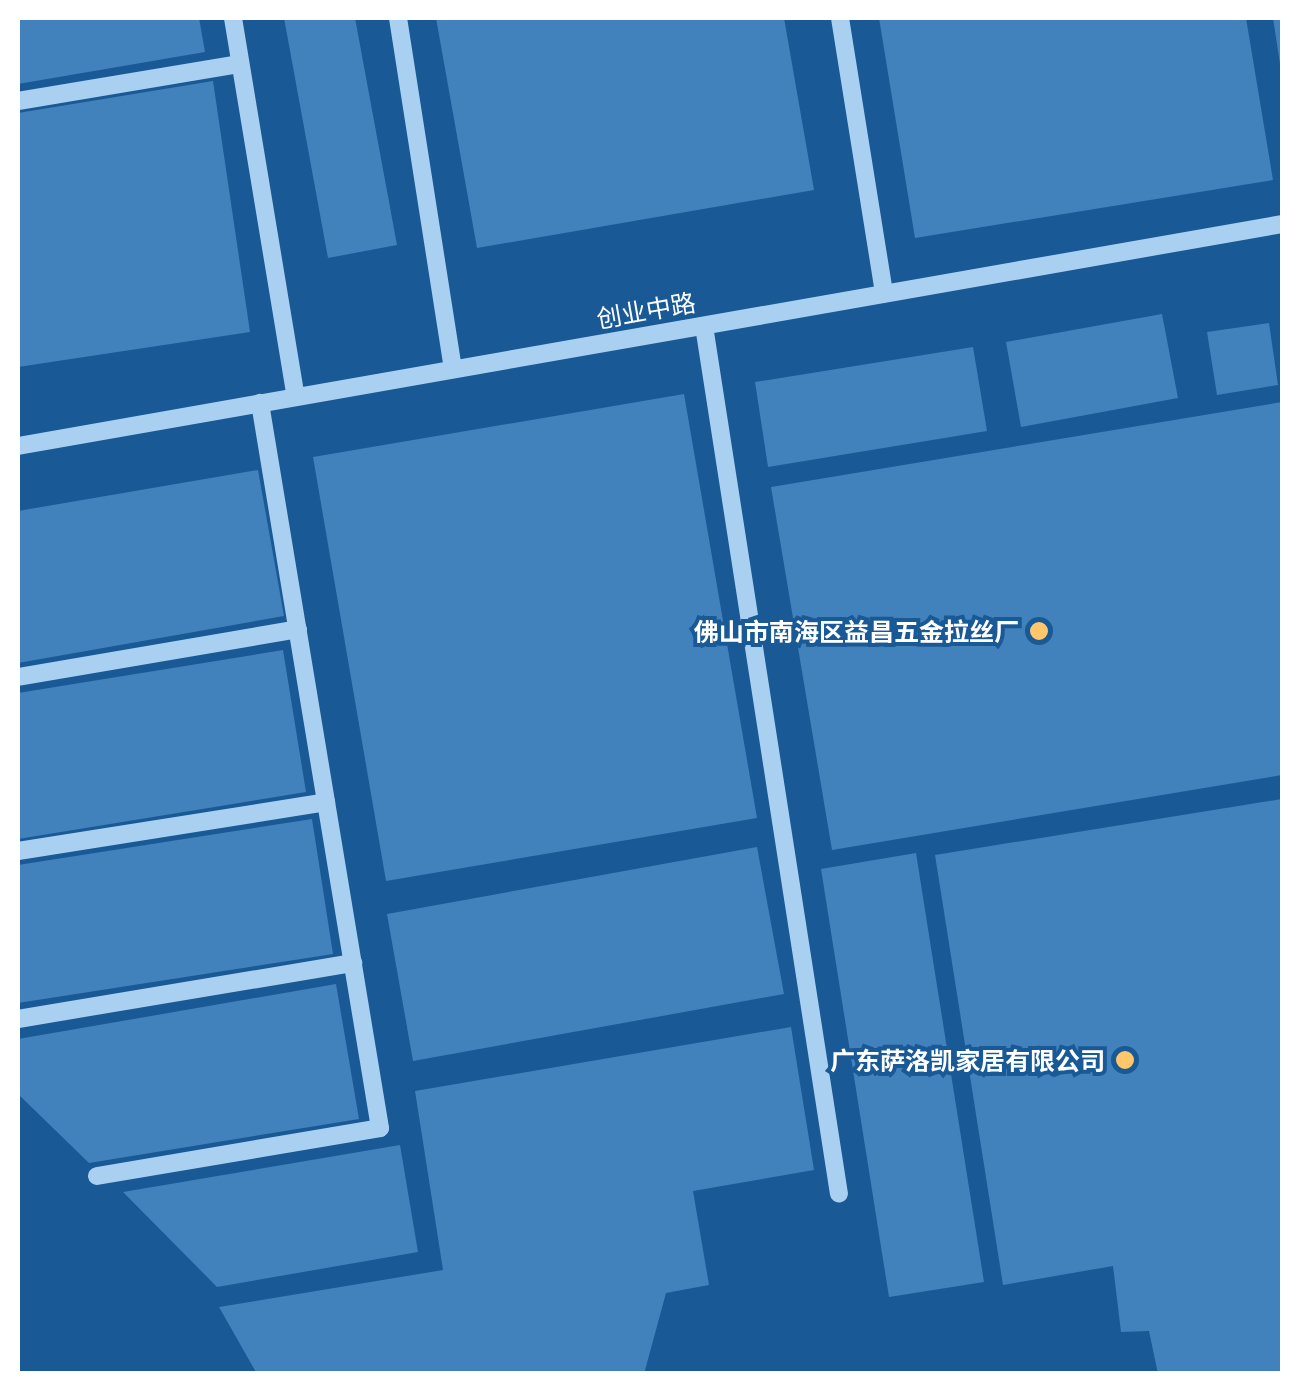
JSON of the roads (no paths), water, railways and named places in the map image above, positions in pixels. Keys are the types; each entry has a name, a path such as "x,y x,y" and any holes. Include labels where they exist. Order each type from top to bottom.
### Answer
{"street":[{"path":"232,18 296,397"},
{"path":"398,18 453,370"},
{"path":"840,18 884,294"},
{"path":"18,101 240,64"},
{"name":"创业中路","path":"18,446 1282,224"},
{"path":"704,326 839,1194"},
{"path":"97,1176 380,1128 260,404"},
{"path":"18,676 298,630"},
{"path":"18,851 326,802"},
{"path":"18,1019 353,963"}],"place":[{"name":"佛山市南海区益昌五金拉丝厂","path":"1039,631"},
{"name":"广东萨洛凯家居有限公司","path":"1125,1060"}]}
